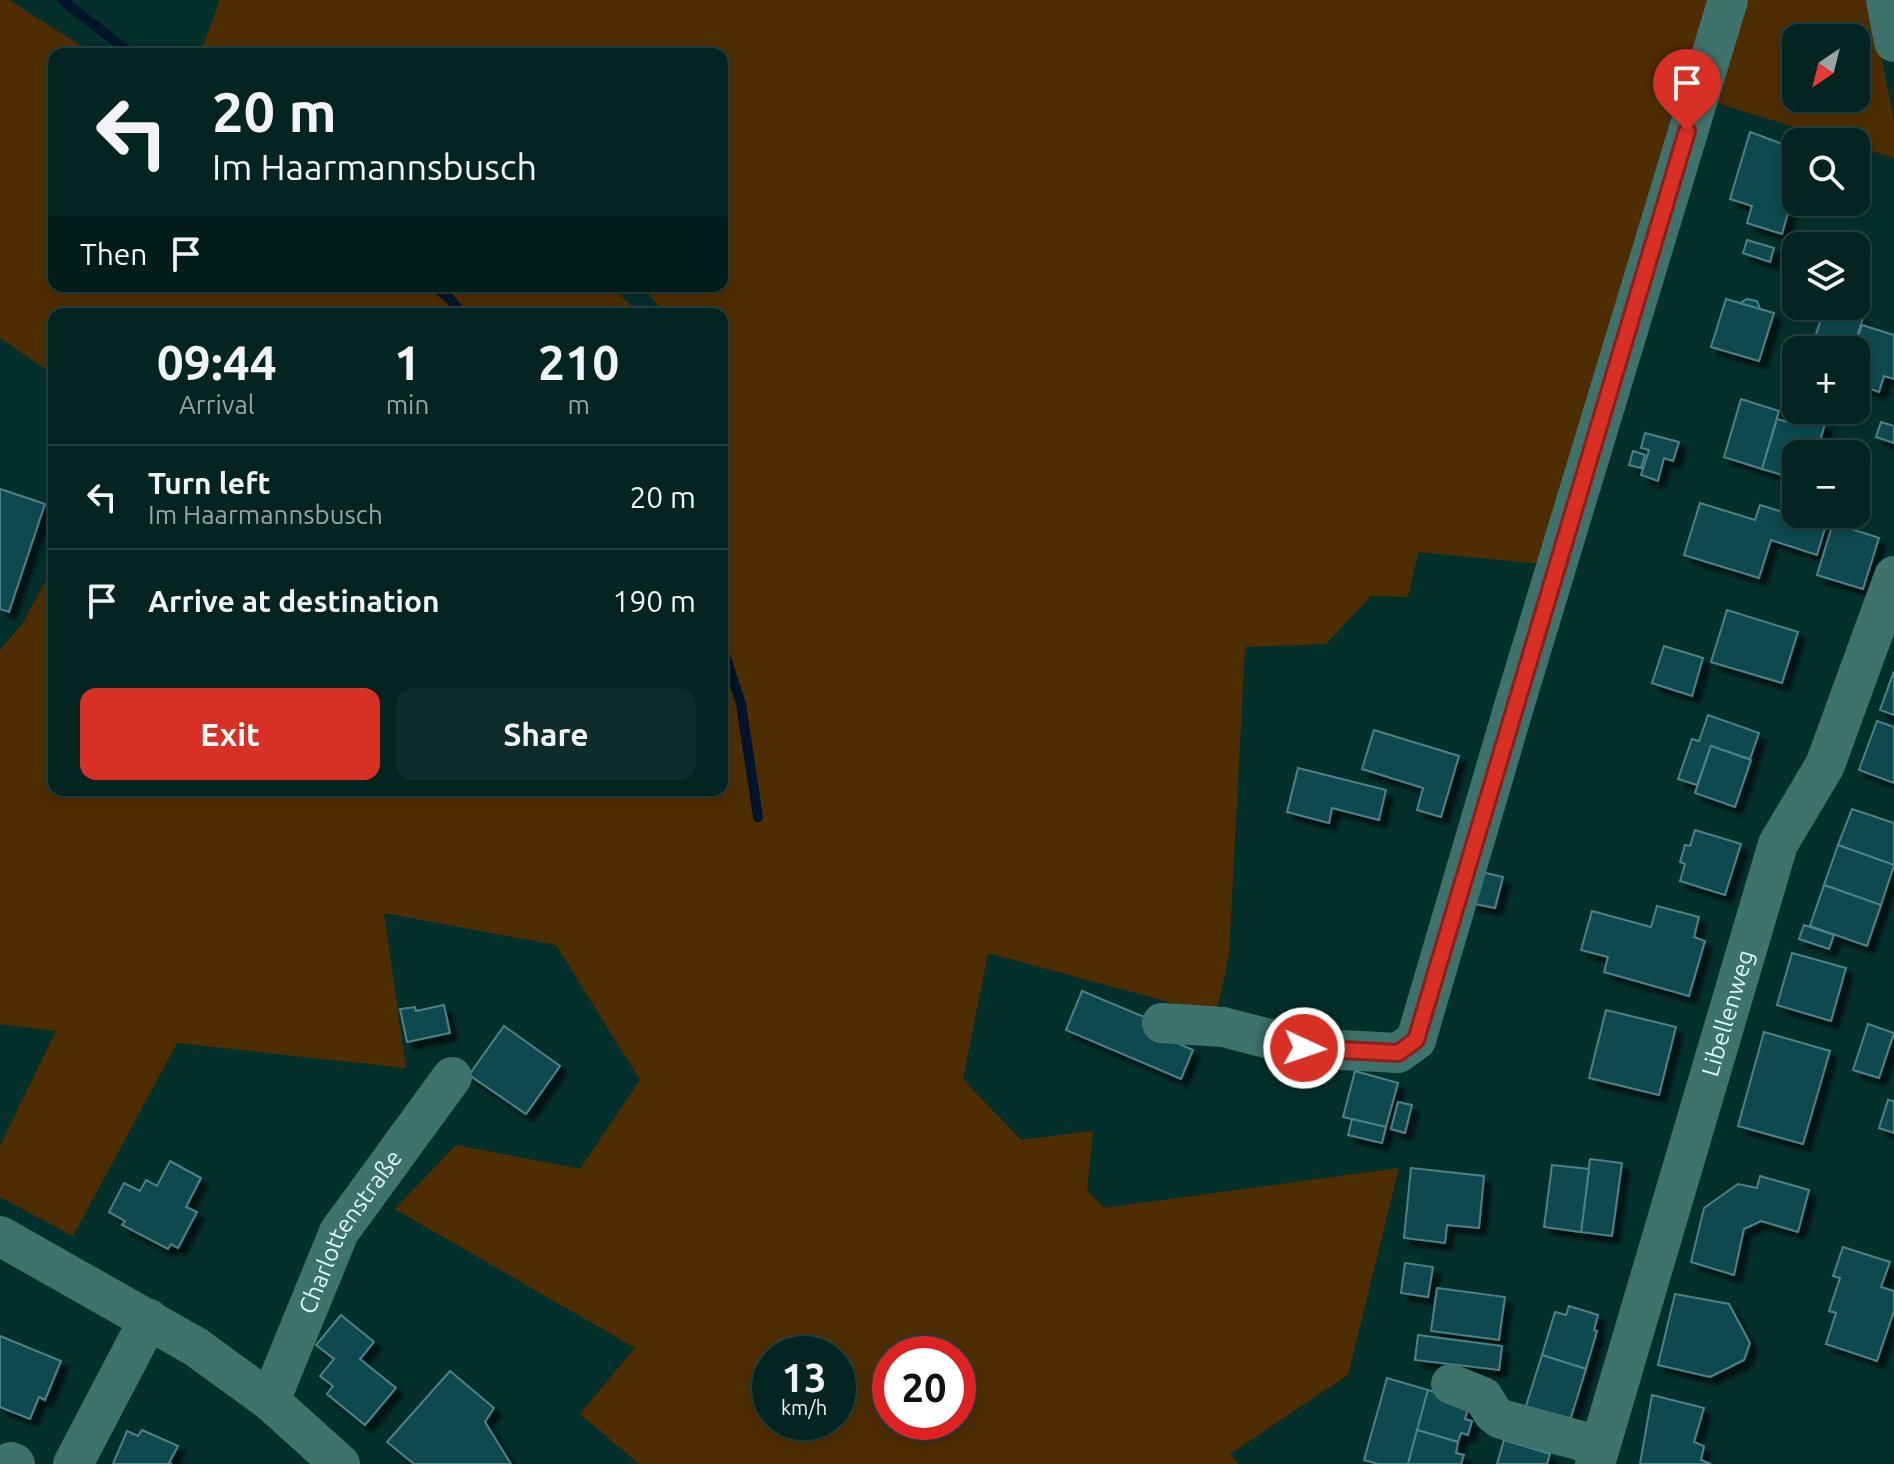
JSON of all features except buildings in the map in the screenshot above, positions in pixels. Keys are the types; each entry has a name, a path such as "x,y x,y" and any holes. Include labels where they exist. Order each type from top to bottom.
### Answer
{"street":[{"path":"1162,1023 1223,1027 1304,1048 1398,1053 1416,1040 1728,0"},
{"path":"1886,0 1894,42"},
{"name":"Libellenweg","path":"1598,1455 1778,844 1825,765 1894,576"},
{"name":"Charlottenstraße","path":"270,1401 339,1232 452,1077"},
{"path":"0,1236 196,1347 270,1401 340,1464"},
{"path":"73,1464 149,1319"},
{"path":"1451,1384 1476,1392 1501,1419 1598,1455"}],"shaded area":[{"path":"0,0 9,0 85,48 48,48 48,292 619,292 634,308 48,308 48,371 0,338"},
{"path":"220,0 1870,0 1894,121 1894,158 1870,150 1870,128 1798,128 1707,100 1563,566 1418,552 1408,597 1371,596 1326,644 1245,647 1229,955 1216,1015 988,953 963,1079 1021,1140 1093,1131 1087,1190 1104,1208 1399,1168 1348,1375 1230,1454 1238,1464 639,1464 580,1414 635,1348 395,1209 456,1145 580,1169 640,1080 556,945 384,913 406,1068 177,1043 73,1236 0,1197 0,1146 56,1031 0,1024 0,650 23,623 48,576 48,796 728,796 728,308 660,308 647,292 728,292 728,48 202,48"}],"waterway":[{"path":"62,0 124,48"},
{"path":"441,292 458,308"},
{"path":"728,664 741,704 758,817"}],"route":[{"path":"1304,1048 1398,1053 1416,1040 1687,131"}]}
